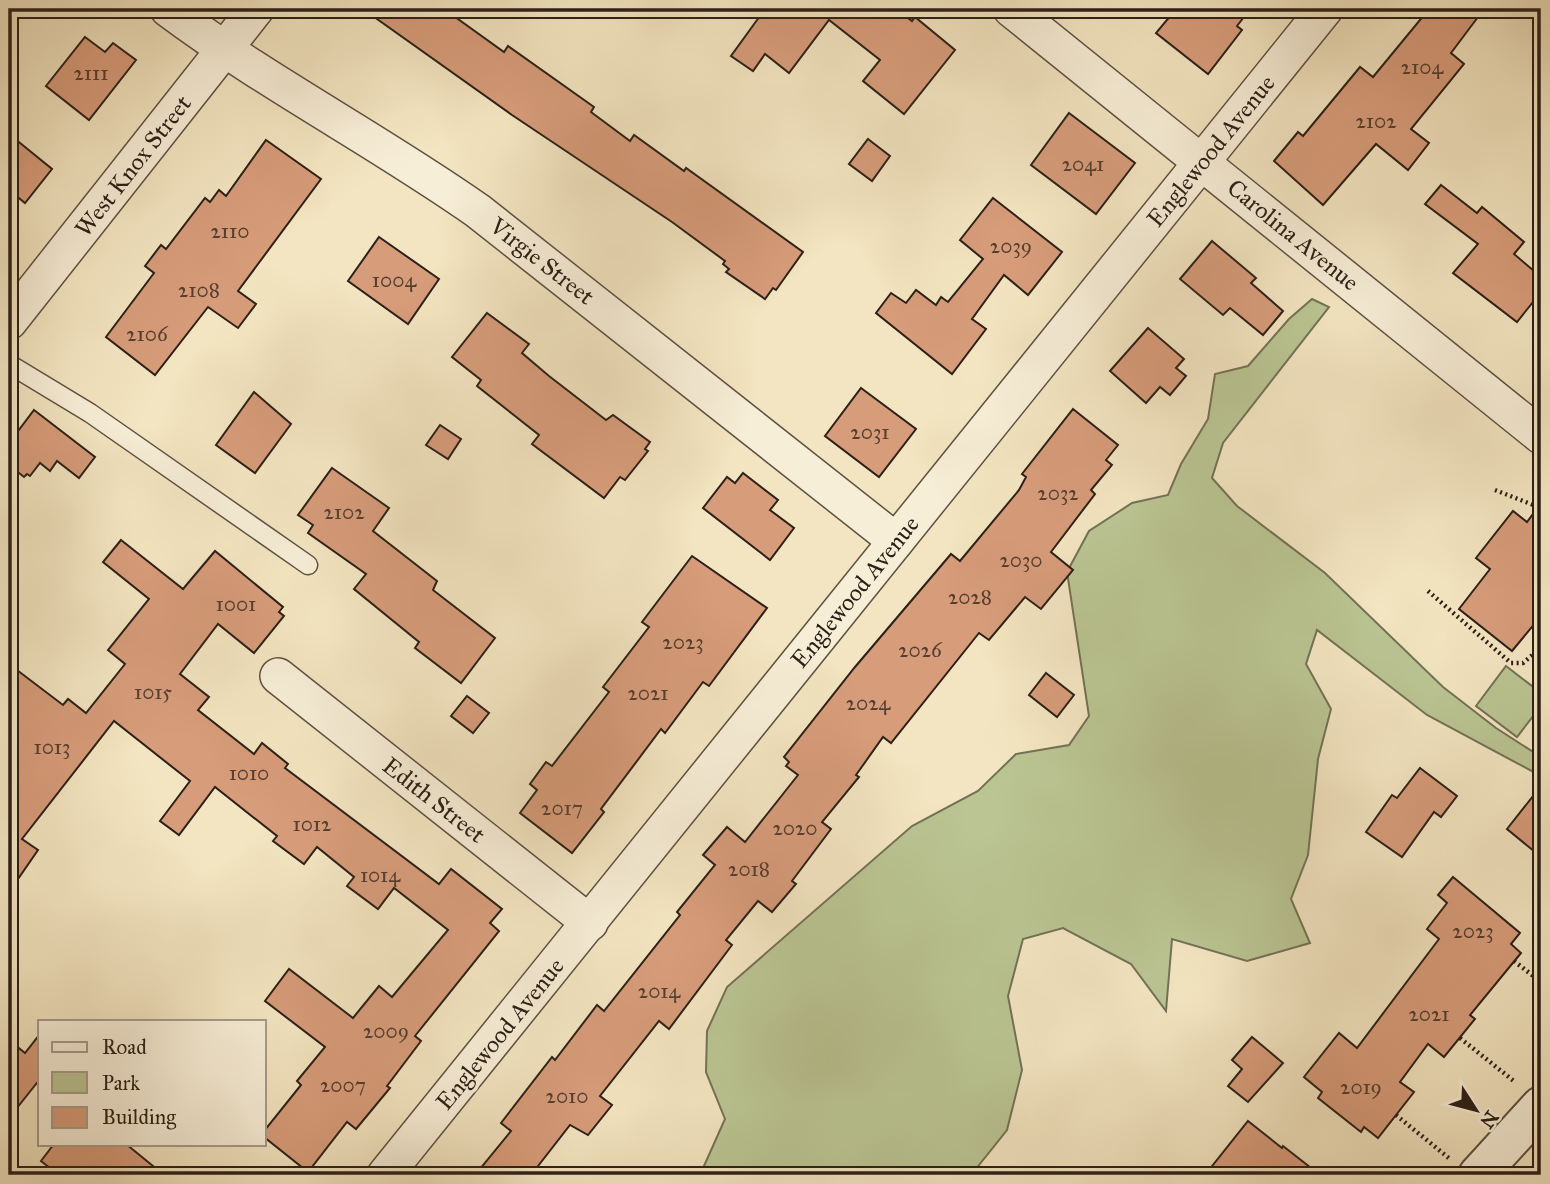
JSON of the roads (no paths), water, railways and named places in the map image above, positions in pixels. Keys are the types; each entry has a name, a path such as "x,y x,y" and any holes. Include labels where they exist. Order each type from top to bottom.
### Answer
{"street":[{"name":"Virgie Street","path":"168,9 224,50 407,161 478,211 896,541"},
{"name":"West Knox Street","path":"9,323 257,9"},
{"name":"Carolina Avenue","path":"1011,9 1541,436"},
{"name":"Englewood Avenue","path":"385,1175 1325,9"},
{"name":"Edith Street","path":"278,676 590,923"},
{"path":"1478,1175 1530,1095"}],"lane":[{"path":"9,365 90,413 308,565"}]}
